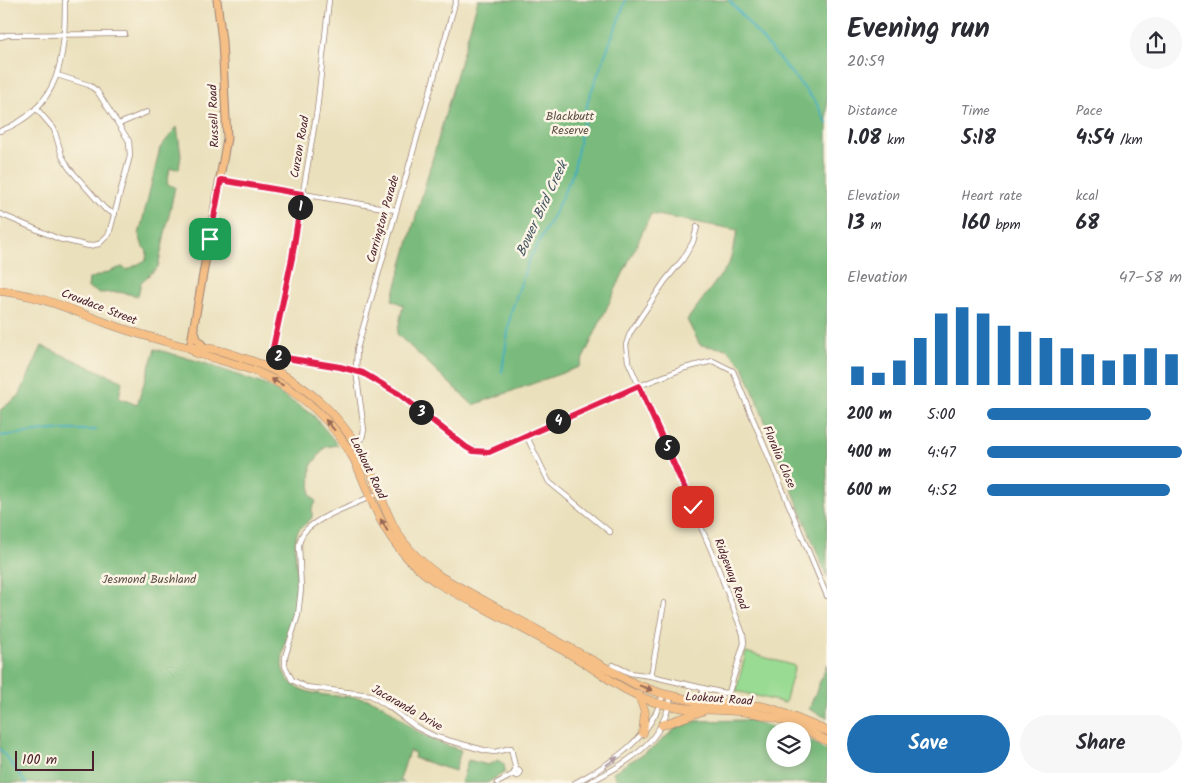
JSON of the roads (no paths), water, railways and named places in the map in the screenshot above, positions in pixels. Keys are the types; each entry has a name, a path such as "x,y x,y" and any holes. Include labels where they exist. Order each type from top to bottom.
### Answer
{"highway":[{"name":"Croudace Street","path":"0,291 27,294 51,301 105,322 190,348"},
{"name":"Lookout Road","path":"190,348 198,346 259,364 289,377 305,388 339,420 356,443 390,521 401,539 425,566 441,577 629,681 667,695 695,701 767,708 827,731"},
{"name":"Lookout Road","path":"190,348 196,353 258,372 288,388 310,404 330,424 344,442 383,524 395,543 408,559 437,583 570,655 615,685 639,696 665,705 704,710 747,712 776,718 802,727 827,741"},
{"path":"639,696 645,712 643,732"},
{"path":"662,725 672,720 692,716 704,710"}],"main road":[{"name":"Russell Road","path":"190,348 226,151 227,132 222,41 217,0"},
{"path":"194,328 197,339 205,348"}],"street":[{"path":"0,132 19,122 36,108 52,89 57,75 64,35 65,0"},
{"name":"Curzon Road","path":"330,0 317,110 292,258 273,348 274,356 356,371"},
{"name":"Carrington Parade","path":"356,443 362,438 364,430 356,371 357,349 456,0"},
{"path":"0,37 7,35 125,34"},
{"path":"0,214 59,239 89,246 99,244 107,238 111,231 130,151 129,141 94,88 57,75"},
{"path":"36,108 54,129 62,156 69,168 105,209 114,214"},
{"path":"119,124 147,112"},
{"path":"221,180 396,210"},
{"name":"Ridgeway Road","path":"613,665 630,673 724,693 729,692 744,643 743,634 712,552 628,361 626,345 630,333 683,259 693,242 697,227"},
{"name":"Floralia Close","path":"639,386 685,368 713,361 733,372 827,596"},
{"path":"356,371 386,385 466,447 473,451 489,452 639,386"},
{"path":"526,435 549,482 610,532"},
{"name":"Jacaranda Drive","path":"379,493 316,521 304,532 299,545 301,589 298,615 285,657 285,666 292,680 306,687 370,696 388,706 416,728 436,737 486,752 511,748 516,774"},
{"path":"651,676 664,603"},
{"name":"Lookout Road","path":"695,701 706,689"},
{"name":"Lookout Road","path":"706,689 709,703"},
{"path":"588,783 641,750 656,734 662,725 667,695"},
{"path":"575,783 608,764 636,742 665,705 667,695"},
{"path":"497,783 516,774 522,783"}],"waterway":[{"name":"Bower Bird Creek","path":"502,372 511,312 529,260 555,212 573,173 588,100 626,0"},
{"path":"729,0 815,101 827,123"},
{"path":"0,436 53,430 96,430"},
{"path":"0,749 26,783"}],"park label":[{"name":"Blackbutt Reserve","path":"570,123"},
{"name":"Jesmond Bushland","path":"149,579"}]}
